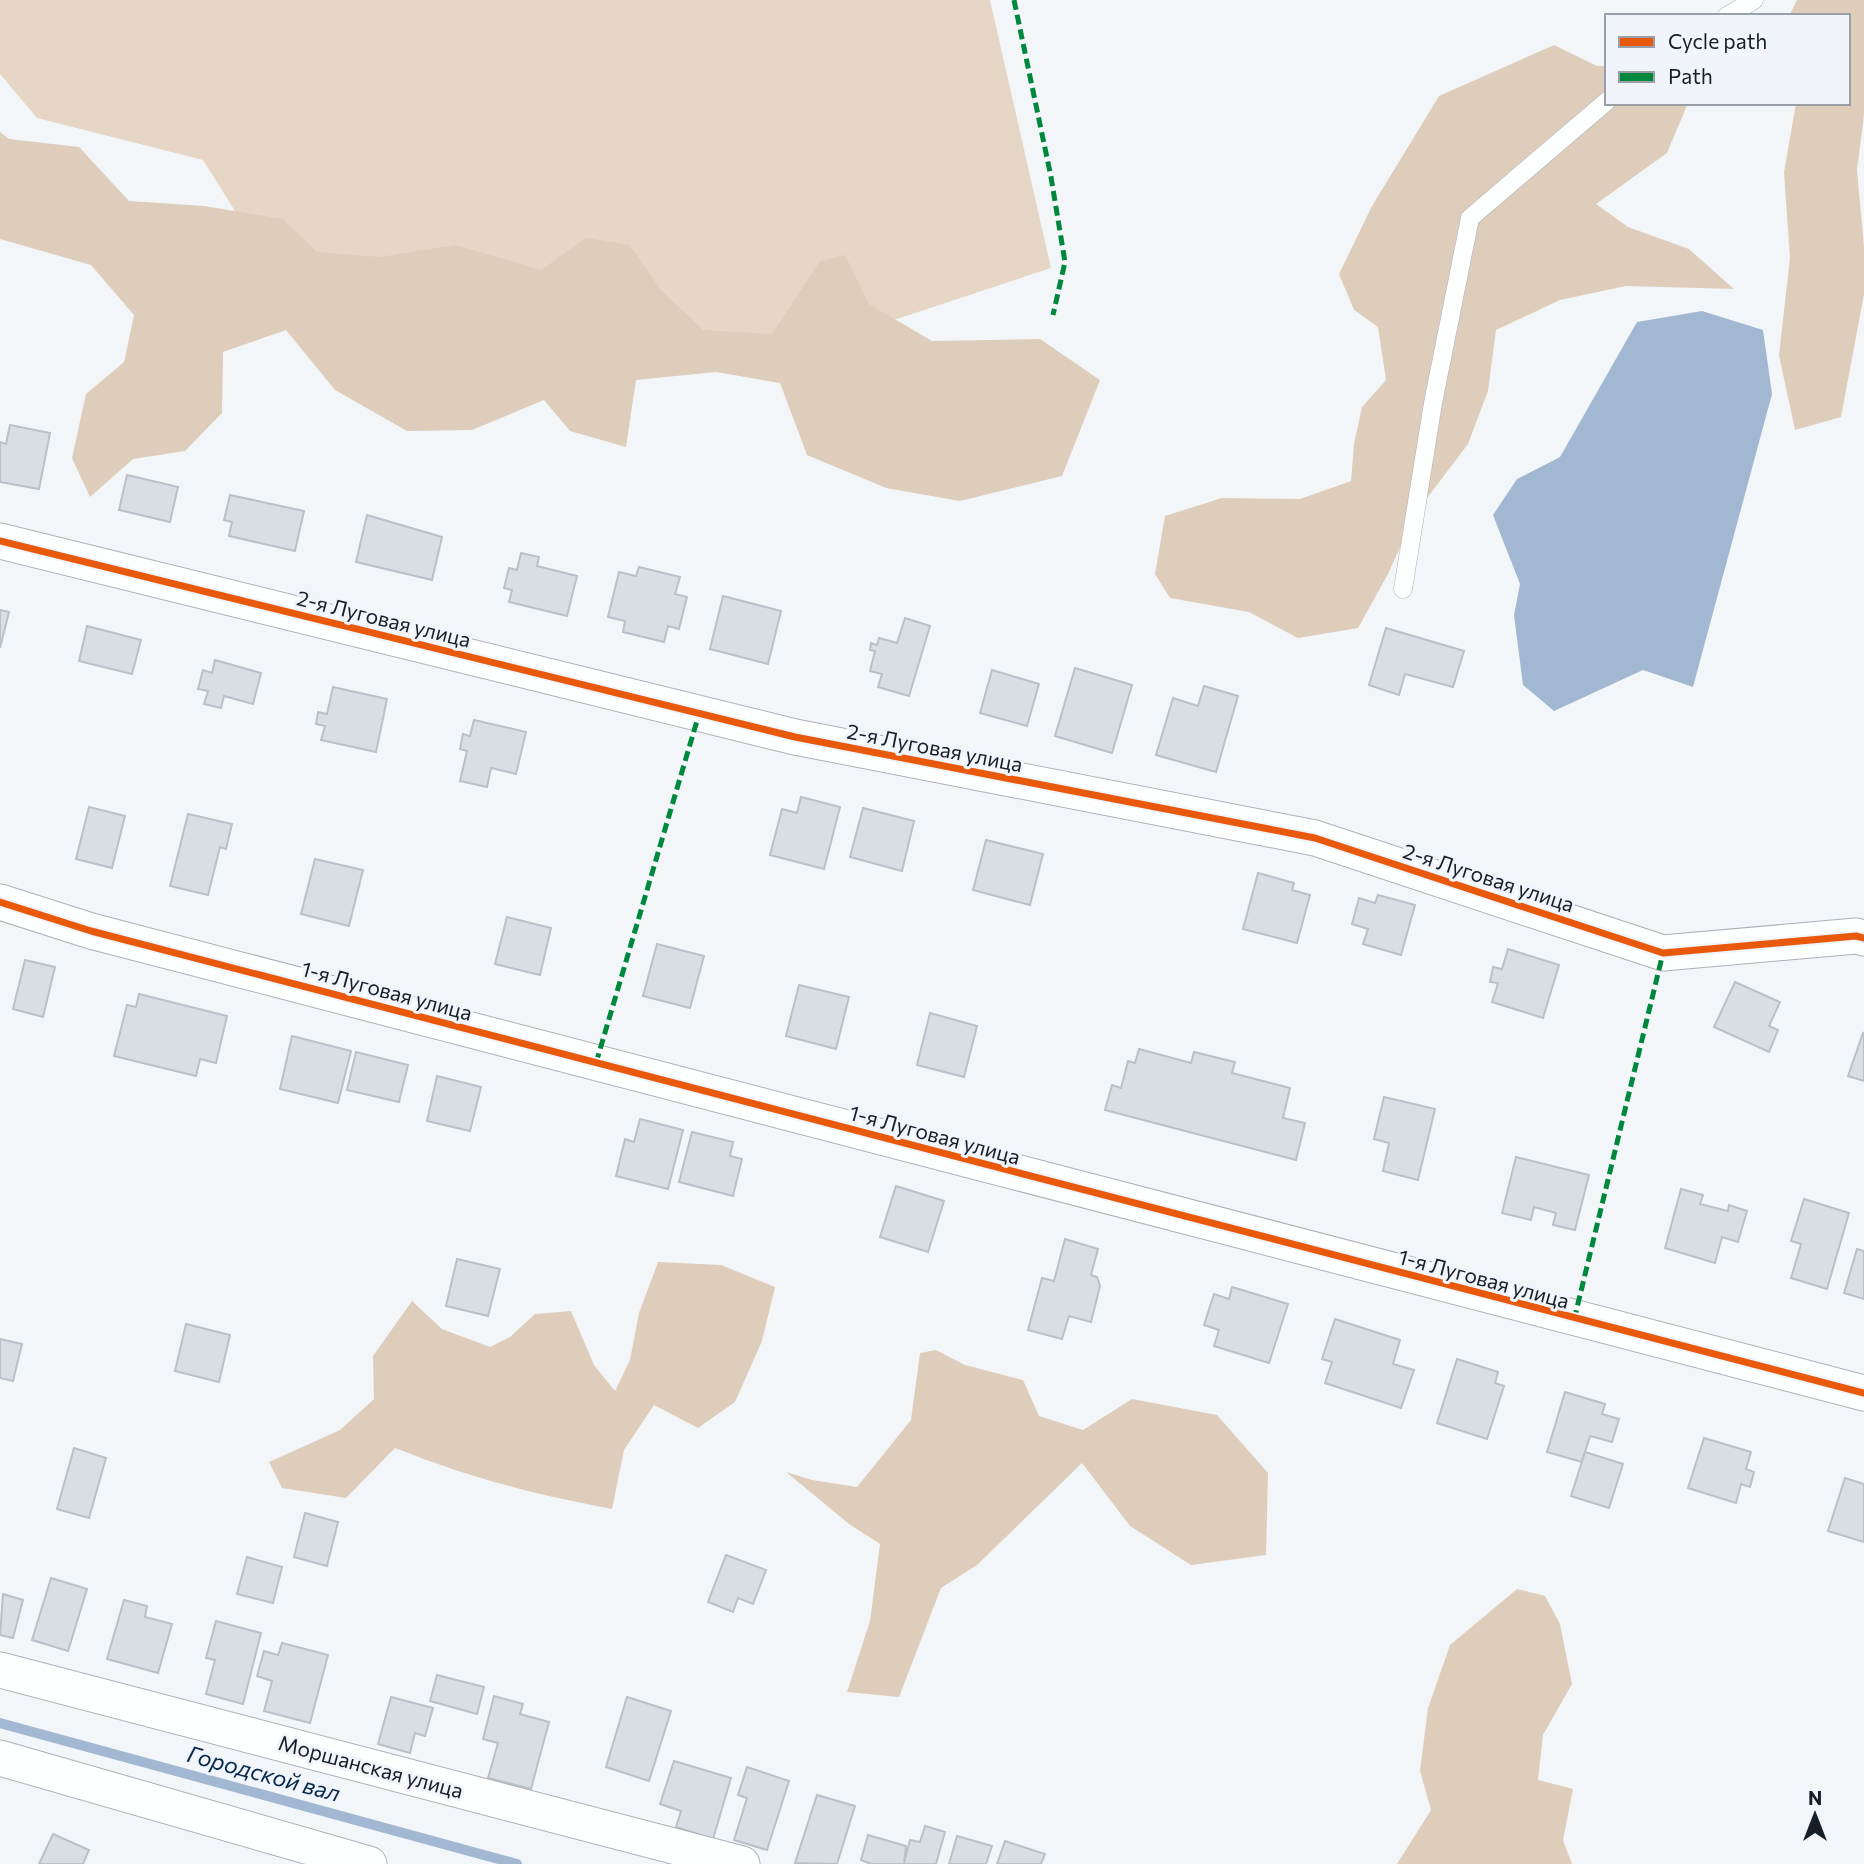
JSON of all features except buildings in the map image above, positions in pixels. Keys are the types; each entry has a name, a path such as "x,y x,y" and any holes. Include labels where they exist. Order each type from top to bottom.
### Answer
{"street":[{"name":"2-я Луговая улица","path":"0,541 795,737 1315,838 1663,953 1856,936 1864,939"},
{"name":"1-я Луговая улица","path":"0,902 184,956 1864,1393"},
{"name":"Моршанская улица","path":"0,1670 742,1864"},
{"path":"0,1758 369,1864"}],"lane":[{"path":"1730,14 1755,0"},
{"path":"1403,589 1433,403 1470,218 1605,103"}],"shaded area":[{"path":"0,0 990,0 1051,268 803,350 292,302 203,160 37,118 0,74"},
{"path":"1797,0 1864,0 1864,115 1857,170 1864,246 1864,294 1841,417 1795,430 1779,355 1790,258 1784,172 1796,105 1850,105 1850,14 1790,14"},
{"path":"1554,45 1597,66 1605,66 1605,105 1687,105 1667,153 1596,204 1628,227 1689,249 1734,289 1626,286 1560,300 1496,330 1488,391 1468,444 1415,514 1388,574 1358,628 1298,638 1249,612 1170,598 1155,574 1165,516 1222,498 1300,499 1351,481 1354,444 1362,407 1386,380 1378,327 1354,310 1339,274 1372,206 1439,96"},
{"path":"0,132 9,139 79,147 129,201 204,206 283,219 317,252 380,257 456,245 541,270 586,238 630,245 660,289 703,330 772,334 820,261 845,255 869,304 932,341 1040,339 1100,380 1062,476 960,501 886,488 807,455 780,383 716,372 636,380 626,447 570,431 544,400 472,430 407,431 335,390 286,330 223,352 222,413 185,451 133,459 90,497 72,458 86,394 124,362 134,315 91,265 0,239"},
{"path":"658,1262 721,1265 775,1287 762,1341 735,1402 698,1428 654,1405 624,1450 612,1509 502,1484 395,1448 346,1498 282,1488 269,1462 340,1430 374,1399 373,1356 412,1301 442,1329 490,1347 510,1337 535,1314 571,1311 594,1365 615,1391 630,1360 639,1313"},
{"path":"936,1350 965,1365 1023,1380 1039,1416 1083,1430 1132,1399 1217,1415 1268,1473 1266,1555 1191,1565 1130,1526 1082,1463 977,1565 941,1588 899,1697 847,1692 870,1621 880,1544 849,1524 786,1472 812,1480 857,1487 911,1420 920,1353"},
{"path":"1517,1589 1545,1596 1560,1624 1572,1684 1543,1735 1538,1780 1573,1789 1563,1840 1572,1864 1397,1864 1431,1810 1420,1771 1428,1708 1450,1645"}],"water":[{"path":"1702,311 1763,330 1772,394 1693,687 1643,670 1554,711 1523,685 1514,615 1520,584 1493,515 1517,479 1560,457 1637,322"}],"waterway":[{"name":"Городской вал","path":"0,1723 517,1864"}],"marked path":[{"path":"1014,0 1051,177 1065,262 1053,315"},
{"path":"596,1063 699,714"},
{"path":"1574,1320 1663,953"}],"cycle path":[{"path":"0,541 795,737 1315,838 1663,953 1856,936 1864,938"},
{"path":"0,902 91,931 1864,1393"}]}
